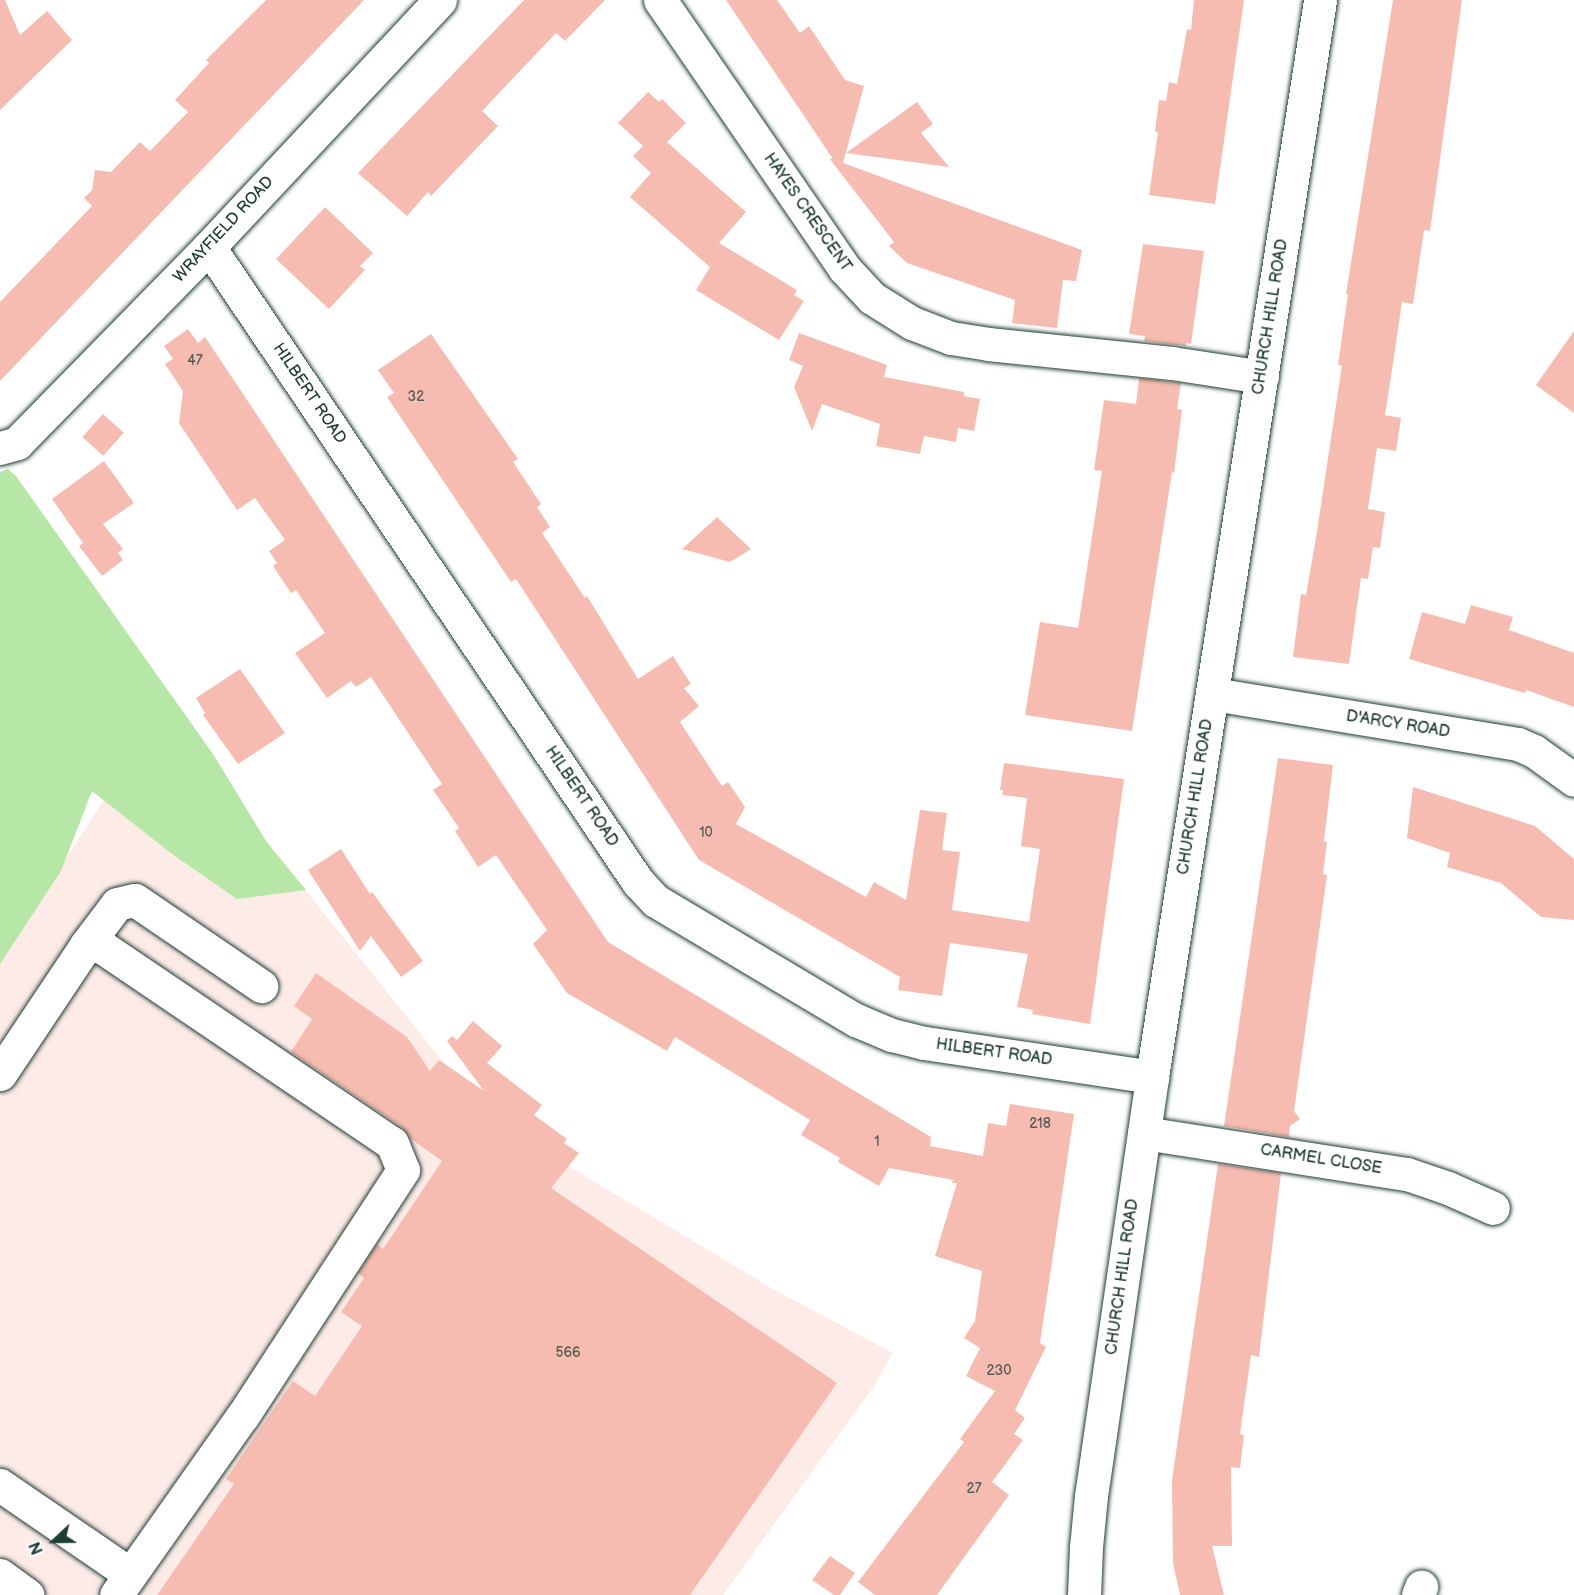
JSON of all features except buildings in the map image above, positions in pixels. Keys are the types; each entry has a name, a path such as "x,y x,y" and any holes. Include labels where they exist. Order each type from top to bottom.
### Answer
{"street":[{"name":"WRAYFIELD ROAD","path":"0,448 17,443 209,247 440,0"},
{"name":"HAYES CRESCENT","path":"660,0 844,268 872,298 912,323 951,338 988,344 1172,363 1262,377"},
{"name":"CHURCH HILL ROAD","path":"1084,1595 1091,1496 1152,1077 1320,0"},
{"name":"HILBERT ROAD","path":"209,247 638,882 656,902 856,1020 892,1035 925,1043 1152,1077"},
{"name":"D'ARCY ROAD","path":"1213,694 1518,744 1534,751 1574,780"},
{"path":"0,1074 86,945 117,904 135,900 261,986"},
{"path":"0,1485 123,1585 243,1415 403,1170 392,1143 102,947 86,945"},
{"name":"CARMEL CLOSE","path":"1144,1133 1407,1174 1493,1208"},
{"path":"0,1575 28,1595"}],"shaded area":[{"path":"213,754 266,841 469,1094 572,1168 773,1289 893,1353 874,1386 723,1595 0,1595 0,961 103,801"}],"green space":[{"path":"8,469 16,476 213,754 266,841 306,890 237,899 172,854 92,791 61,871 0,964 0,472"}]}
